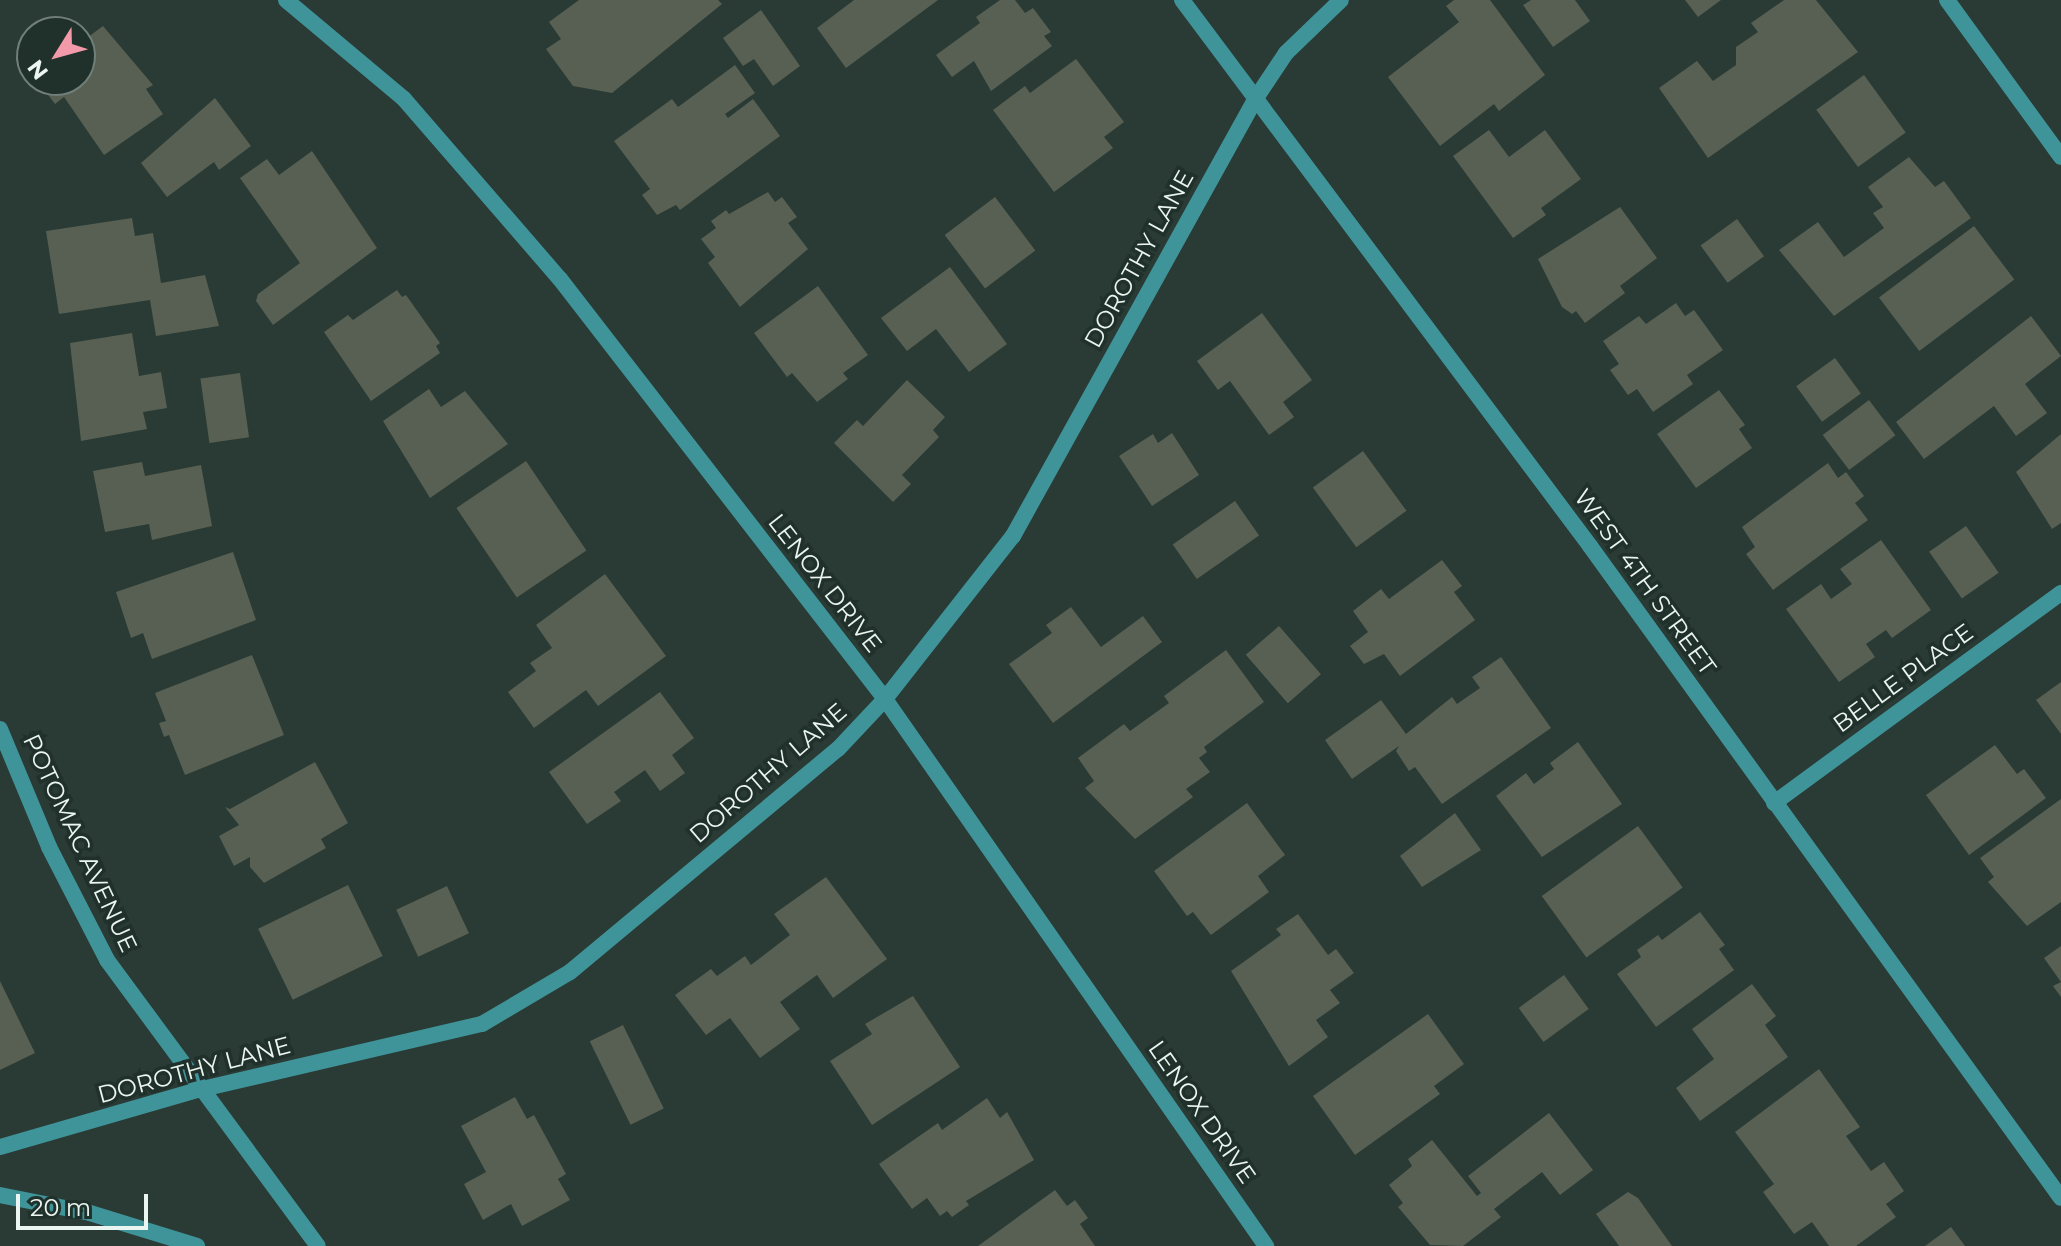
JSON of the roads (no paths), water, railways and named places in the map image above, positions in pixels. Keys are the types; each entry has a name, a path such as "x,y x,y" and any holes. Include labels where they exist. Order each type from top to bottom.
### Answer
{"street":[{"name":"LENOX DRIVE","path":"286,0 404,99 560,279 885,699 1266,1246"},
{"name":"WEST 4TH STREET","path":"1182,0 1590,546 2061,1198"},
{"name":"DOROTHY LANE","path":"0,1147 198,1090 482,1024 570,972 838,749 885,699 1013,536 1256,98 1286,53 1341,0"},
{"path":"1947,0 2061,157"},
{"name":"BELLE PLACE","path":"1774,803 2061,593"},
{"name":"POTOMAC AVENUE","path":"0,729 49,847 107,960 198,1090 318,1246"},
{"path":"0,1195 90,1213 197,1246"}]}
